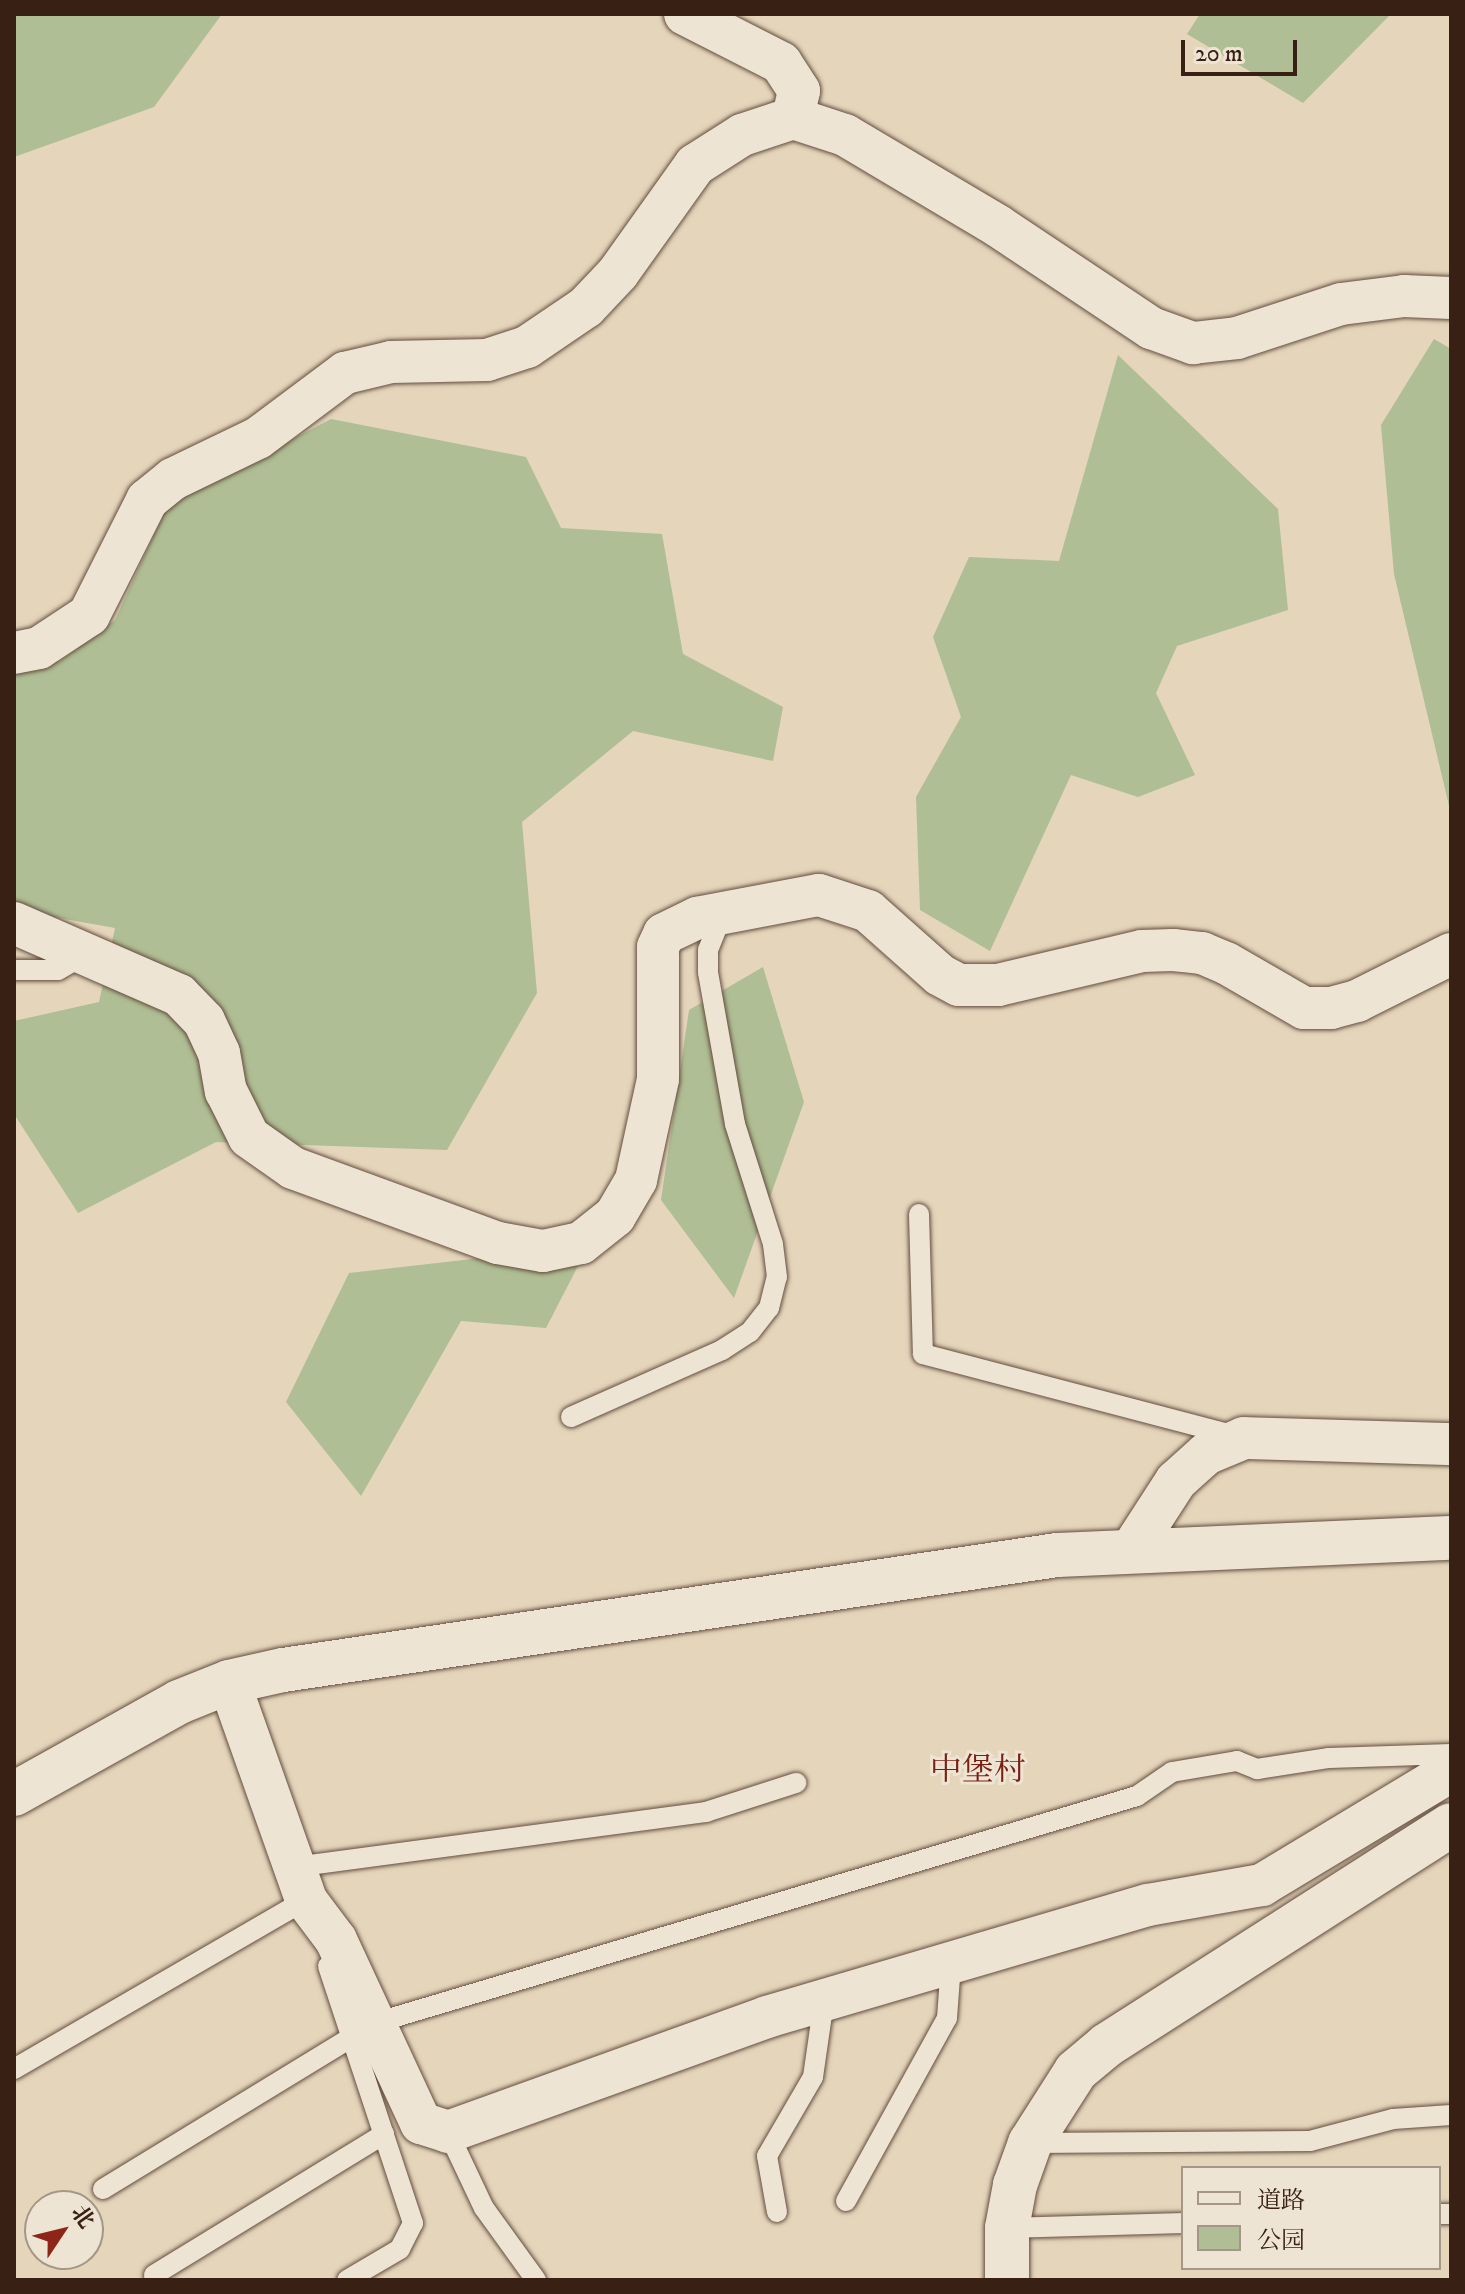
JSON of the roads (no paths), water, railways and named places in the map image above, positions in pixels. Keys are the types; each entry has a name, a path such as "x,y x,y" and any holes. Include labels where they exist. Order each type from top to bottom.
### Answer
{"street":[{"path":"685,14 781,63 799,91 793,118"},
{"path":"14,653 39,648 89,615 147,500 173,479 258,438 345,373 391,362 487,360 527,347 586,307 607,284 695,165 742,135 793,118 845,135 998,226 1151,328 1193,343 1237,338 1341,304 1404,296 1451,298"},
{"path":"14,923 179,995 204,1021 219,1053 226,1091 249,1137 293,1168 498,1243 543,1251 581,1243 615,1216 636,1180 658,1079 658,947 664,934 680,925 724,911 819,895 843,900 868,911 940,975 978,987 1142,951 1202,953 1304,1008 1331,1008 1357,1001 1451,954"},
{"path":"1132,1549 1176,1481 1206,1454 1244,1438 1451,1444"},
{"path":"14,1794 179,1702 229,1682 1026,1559 1132,1549 1451,1538"},
{"path":"229,1682 300,1883 336,1940 363,2030 421,2123 448,2132 824,2001 1148,1905 1262,1885 1451,1771"},
{"path":"1007,2280 1007,2228 1030,2143 1076,2071 1107,2045 1451,1825"}],"lane":[{"path":"571,1417 722,1350 750,1332 769,1308 777,1277 773,1244 735,1124 708,972 708,950 724,911"},
{"path":"14,970 58,970 84,955"},
{"path":"919,1214 923,1354 1244,1438"},
{"path":"103,2189 363,2030 1137,1796 1172,1772 1237,1761 1257,1769 1329,1758 1451,1754"},
{"path":"14,2069 300,1883 706,1812 796,1783"},
{"path":"846,2201 947,2018 951,1963"},
{"path":"777,2212 767,2156 813,2077 824,2001"},
{"path":"347,2280 400,2249 413,2223 384,2134 363,2030"},
{"path":"1030,2143 1310,2141 1393,2119 1451,2115"},
{"path":"448,2132 484,2208 536,2280"},
{"path":"154,2275 384,2134"},
{"path":"1007,2228 1181,2223"}],"district":[{"name":"中堡村","path":"978,1771"}]}
